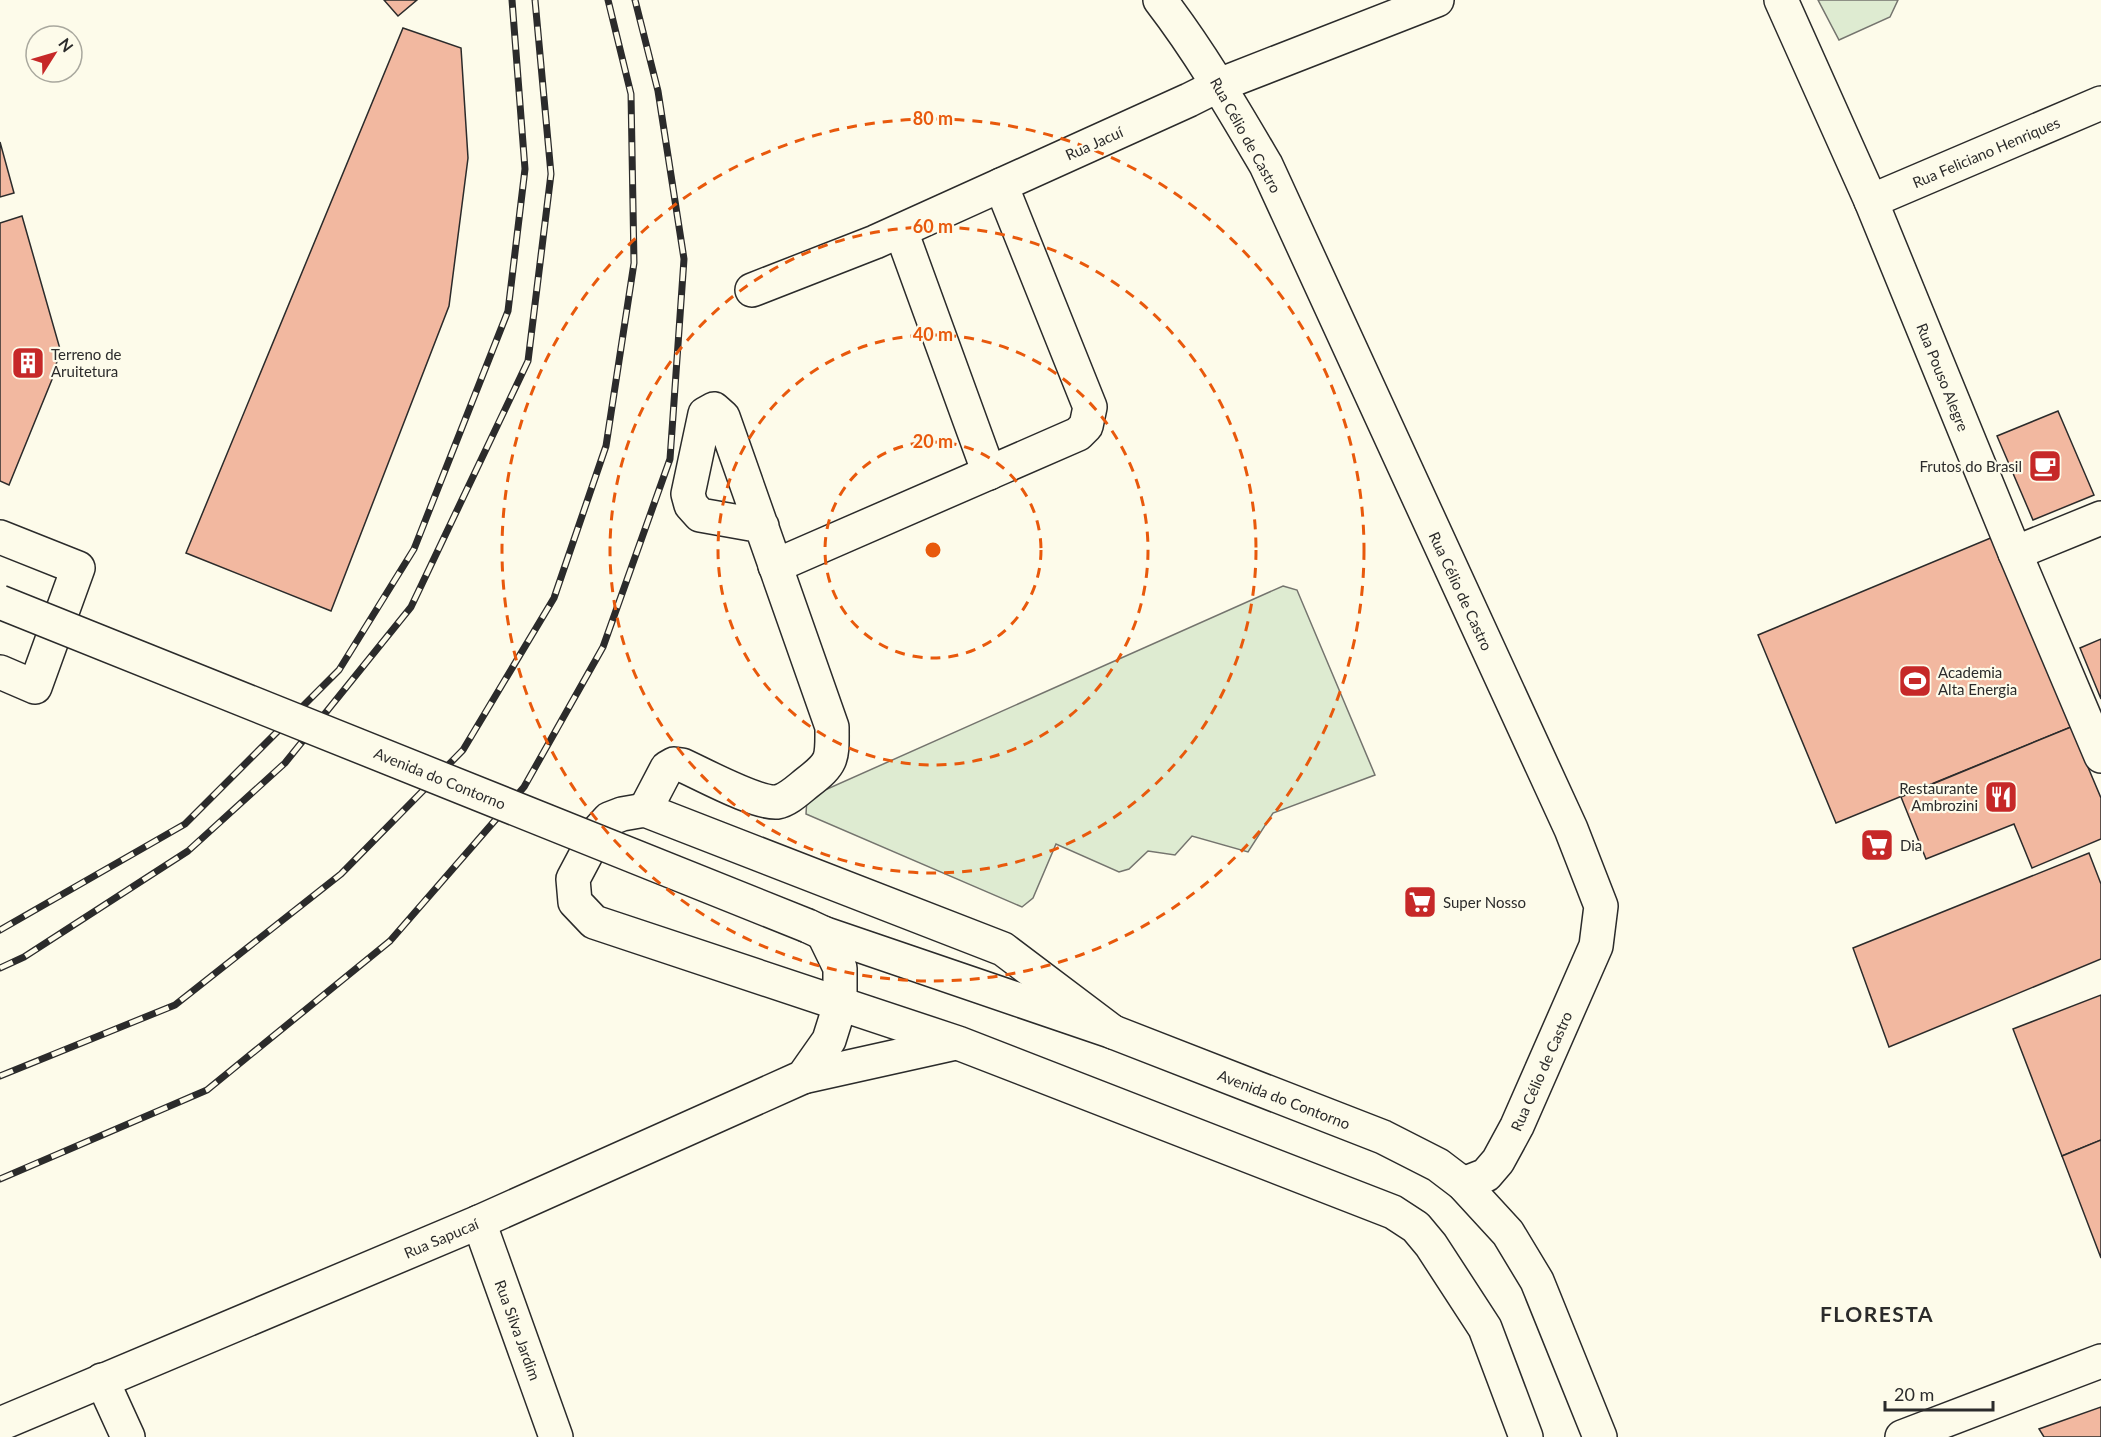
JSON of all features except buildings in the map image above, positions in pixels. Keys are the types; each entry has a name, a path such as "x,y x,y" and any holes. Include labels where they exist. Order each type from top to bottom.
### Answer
{"street":[{"name":"Rua Célio de Castro","path":"1160,0 1219,85 1266,165 1571,829 1601,906 1596,946 1517,1126 1498,1161 1486,1175 1463,1184"},
{"name":"Rua Jacuí","path":"752,290 874,243 1219,85 1437,0"},
{"name":"Rua Pouso Alegre","path":"1781,0 1871,201 2101,756"},
{"name":"Rua Feliciano Henriques","path":"1871,201 2101,103"},
{"path":"775,566 1078,434 1086,426 1090,407 1001,185"},
{"path":"901,231 989,473"},
{"path":"2015,553 2101,518"},
{"path":"645,810 668,768 674,764 682,765 757,798 777,802 789,797 824,770 832,756 832,727 762,526"},
{"path":"0,537 78,568 35,687 0,672"},
{"name":"Avenida do Contorno","path":"0,602 815,929 1113,1032 1383,1137 1438,1165 1463,1184 1508,1233 1537,1281 1600,1437"},
{"path":"1113,1032 1003,949 645,810 609,819 599,830 573,879 575,902 594,922 958,1043 1393,1212 1416,1227 1431,1245 1485,1328 1526,1437"},
{"path":"803,1077 829,1040 840,1005 840,968 815,929"},
{"name":"Rua Sapucaí","path":"0,1424 479,1222 803,1077 958,1043"},
{"name":"Rua Silva Jardim","path":"479,1222 556,1437"},
{"path":"1902,1437 2101,1361"},
{"path":"102,1380 128,1437"}],"green space":[{"path":"1818,0 1898,0 1890,17 1839,40"},
{"path":"1283,586 1297,590 1375,775 1273,813 1248,852 1192,836 1175,855 1148,851 1129,869 1119,872 1056,844 1033,898 1022,907 806,814 807,798"}],"railway":[{"path":"0,930 185,824 339,670 414,549 508,311 525,169 512,0"},
{"path":"0,968 24,957 188,851 285,763 411,607 528,361 551,174 535,0"},
{"path":"0,1076 175,1005 341,874 463,750 554,598 606,446 634,263 631,94 608,0"},
{"path":"0,1179 207,1090 390,941 524,787 603,647 670,459 684,259 658,91 635,0"}],"place":[{"name":"Terreno de Aruitetura","path":"28,363"},
{"name":"Frutos do Brasil","path":"2045,466"},
{"name":"Academia Alta Energia","path":"1915,681"},
{"name":"Restaurante Ambrozini","path":"2001,797"},
{"name":"Dia","path":"1877,845"},
{"name":"Super Nosso","path":"1420,902"}],"district":[{"name":"FLORESTA","path":"1877,1313"}]}
